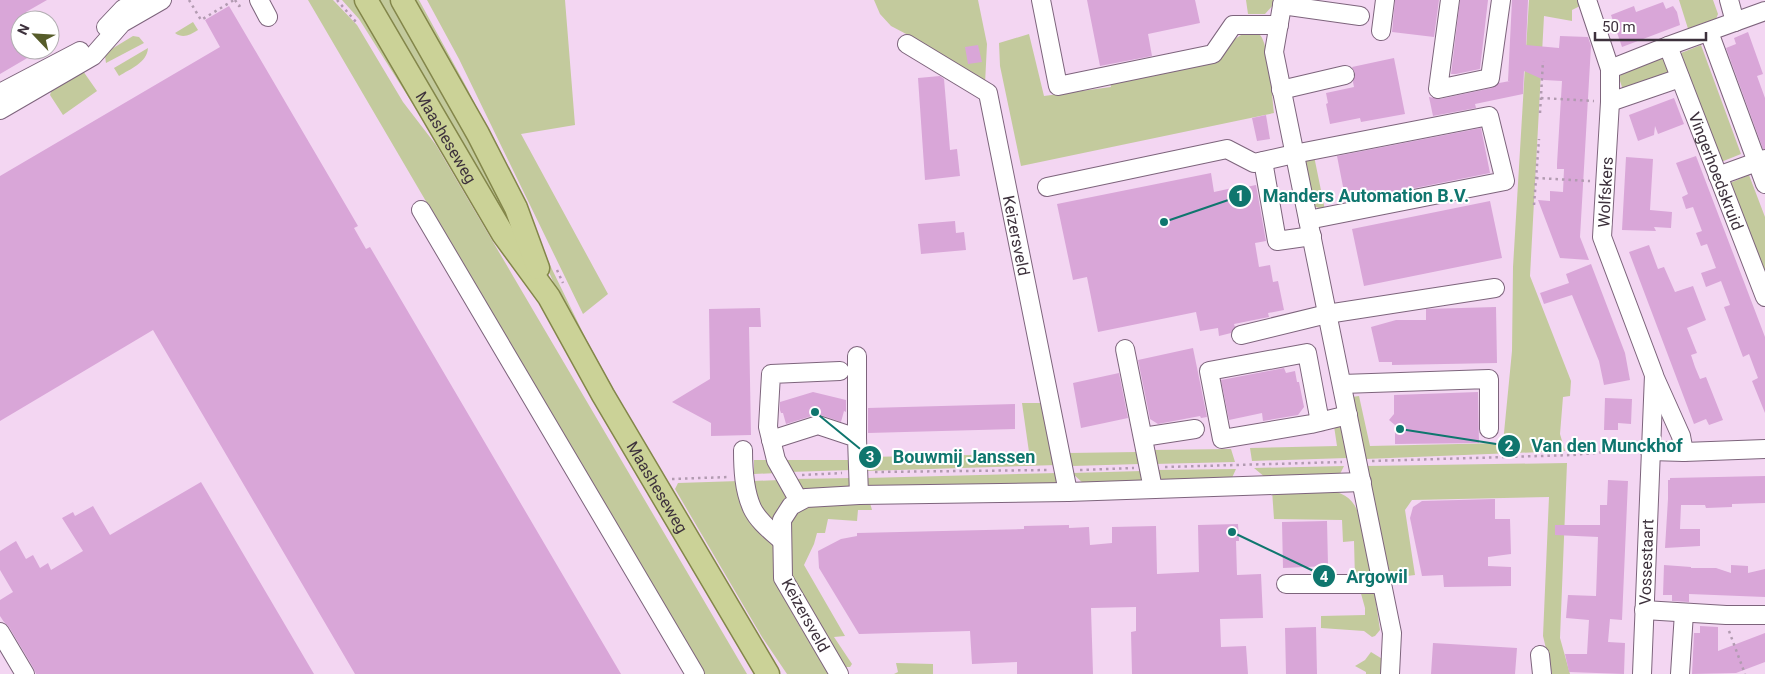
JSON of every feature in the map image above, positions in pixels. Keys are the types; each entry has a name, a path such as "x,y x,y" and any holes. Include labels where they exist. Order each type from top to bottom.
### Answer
{"main road":[{"name":"Maasheseweg","path":"366,0 503,234 549,296 603,395 768,674"},
{"name":"Maasheseweg","path":"402,0 478,134 516,208 549,296"}],"street":[{"path":"0,93 88,47 123,9 138,0"},
{"path":"0,110 93,56 122,23 162,0"},
{"path":"259,0 268,17"},
{"path":"1040,0 1058,86 1214,54 1233,25 1279,25"},
{"path":"1380,31 1385,0"},
{"path":"1450,0 1438,89 1490,78 1501,0"},
{"path":"1729,0 1735,22"},
{"path":"1360,16 1316,5 1283,2 1274,52 1392,633 1390,674"},
{"name":"Wolfskers","path":"1587,2 1610,69 1604,102 1596,239 1681,436 1693,457"},
{"path":"1610,69 1765,11"},
{"path":"1709,32 1761,160 1765,184"},
{"name":"Keizersveld","path":"907,44 988,94 1068,492"},
{"name":"Vingerhoedskruid","path":"1668,46 1765,297"},
{"path":"1281,90 1345,75"},
{"path":"1604,102 1680,78"},
{"path":"1047,187 1227,149 1254,163 1294,154 1488,116 1505,181 1310,228 1278,241 1263,161"},
{"path":"1718,176 1761,160"},
{"path":"421,210 695,674"},
{"path":"1241,335 1328,314 1495,288"},
{"path":"1125,349 1153,489"},
{"path":"1320,422 1307,353 1209,371 1222,439 1320,422 1348,415"},
{"path":"857,356 856,438 860,495"},
{"path":"840,371 771,374 768,427 776,460 799,501 806,498 860,495 1068,492 1362,482"},
{"name":"Wolfskers","path":"1650,451 1654,374"},
{"path":"1342,384 1489,379 1489,429"},
{"path":"771,440 818,425 856,438"},
{"path":"1143,437 1195,429"},
{"path":"1650,451 1693,457 1765,449"},
{"path":"743,450 743,476 753,509 764,524 781,540"},
{"name":"Vossestaart","path":"1642,674 1650,451"},
{"name":"Keizersveld","path":"799,501 790,506 782,520 783,578 839,674"},
{"path":"1286,584 1382,584"},
{"path":"1644,610 1726,615 1765,615"},
{"path":"1680,674 1684,613"},
{"path":"0,632 25,674"},
{"path":"1540,655 1542,674"}],"path":[{"path":"189,0 202,20 234,0 239,6 248,0"},
{"path":"1540,113 1543,60"},
{"path":"1541,98 1604,102"},
{"path":"1534,205 1539,139"},
{"path":"1536,178 1593,182"},
{"path":"784,475 857,472 1149,468 1572,456 1605,452 1650,451"},
{"path":"667,479 743,476"},
{"path":"1726,615 1727,627 1745,674"}],"green space":[{"path":"308,0 333,0 357,25 403,102 436,145 747,674 703,674"},
{"path":"342,0 361,0 438,141 359,19"},
{"path":"375,0 393,0 456,105 519,238 517,239"},
{"path":"414,0 419,0 467,88 586,339 646,448 585,345 556,288 523,214"},
{"path":"427,0 565,0 575,125 521,134 608,294 583,314 459,59"},
{"path":"874,0 978,0 987,44 985,84 891,26 880,14"},
{"path":"1246,0 1275,0 1274,4 1265,14 1248,14"},
{"path":"1529,0 1581,0 1582,5 1572,10 1572,21 1544,16 1530,276 1571,381 1570,396 1563,397 1560,434 1565,451 1365,459 1352,397 1359,396 1370,446 1503,443 1512,351 1513,267"},
{"path":"1679,0 1713,0 1718,14 1716,19 1700,24 1690,35"},
{"path":"193,22 198,30 195,32 184,36 175,33"},
{"path":"1244,33 1258,34 1263,40 1268,60 1274,113 1021,166 1000,66 999,43 1029,34 1044,96 1111,87 1110,82 1216,62 1235,39"},
{"path":"133,36 139,37 144,43 106,63 105,56 110,50"},
{"path":"1701,45 1741,154 1721,162 1681,53"},
{"path":"148,48 145,58 141,62 119,76 114,68"},
{"path":"1661,58 1666,60 1670,73 1623,90 1619,78 1622,73"},
{"path":"83,71 97,91 63,115 50,95 52,89"},
{"path":"1314,156 1325,210 1313,206 1304,160"},
{"path":"1749,175 1765,217 1765,275 1730,183"},
{"path":"1022,403 1044,403 1057,465 866,471 866,457 1029,452"},
{"path":"1341,425 1347,458 1252,461 1250,448 1337,446 1334,426"},
{"path":"1231,449 1235,462 1154,464 1151,450"},
{"path":"1138,452 1140,464 1072,466 1069,453"},
{"path":"754,460 770,460 777,473 754,474"},
{"path":"783,460 852,460 852,470 789,472"},
{"path":"1567,463 1560,638 1570,674 1552,674 1543,636 1549,497 1412,500 1405,510 1415,575 1391,578 1365,466"},
{"path":"1344,466 1340,474 1334,476 1266,478 1254,468"},
{"path":"1236,469 1231,480 1162,482 1156,477 1155,470"},
{"path":"1142,471 1143,482 1084,484 1072,473"},
{"path":"1057,473 1057,483 870,487 867,484 866,478"},
{"path":"853,478 853,488 798,494 791,479"},
{"path":"780,480 787,498 775,515 774,531 756,501 753,481"},
{"path":"739,481 743,503 762,536 774,545 778,579 784,596 801,629 830,674 787,674 762,637 675,489 678,483"},
{"path":"1327,489 1345,496 1355,505 1373,570 1368,578 1355,579 1354,541 1343,542 1342,520 1274,519 1272,490"},
{"path":"870,503 872,510 858,510 857,521 828,519 825,533 817,533 804,565 845,636 834,637 852,664 850,667 843,667 790,577 790,515 801,505"},
{"path":"1374,589 1380,630 1375,636 1372,637 1364,631 1321,628 1321,616 1365,615 1360,590"},
{"path":"1371,652 1384,660 1383,674 1366,674 1366,672 1355,666 1365,660"},
{"path":"896,663 933,664 933,674 894,674 898,672"}],"building":[{"path":"0,0 47,0 30,10 10,10 10,60 24,60 0,74"},
{"path":"1087,0 1195,0 1200,23 1148,34 1152,56 1100,66"},
{"path":"1395,0 1439,0 1434,37 1392,32"},
{"path":"1460,0 1488,0 1480,69 1451,74"},
{"path":"1512,0 1528,0 1526,45 1559,48 1560,36 1588,37 1591,46 1580,237 1589,260 1560,258 1538,200 1550,201 1550,191 1563,192 1564,169 1557,169 1562,81 1544,80 1524,71 1523,94 1475,104 1476,108 1433,116 1429,97 1440,99 1492,88 1499,83 1510,81 1508,81"},
{"path":"1663,2 1666,9 1673,6 1677,12 1680,25 1622,47 1611,15 1634,6 1636,12"},
{"path":"229,6 358,226 354,228 366,249 370,247 621,674 355,674 153,330 0,421 0,176 220,47 205,20"},
{"path":"1748,32 1763,74 1757,76 1765,98 1765,149 1763,149 1726,48 1736,44 1734,38"},
{"path":"978,45 982,62 968,64 965,47"},
{"path":"1394,58 1405,114 1361,122 1360,118 1330,124 1326,93 1354,87 1355,73 1352,67"},
{"path":"940,76 944,79 950,150 957,149 960,176 925,180 918,78"},
{"path":"1674,98 1684,124 1658,134 1655,126 1654,135 1638,141 1629,115"},
{"path":"1266,115 1270,139 1257,141 1252,118"},
{"path":"1481,128 1490,173 1346,202 1337,156"},
{"path":"1696,156 1765,337 1765,413 1752,381 1758,378 1749,354 1743,357 1724,307 1730,305 1721,281 1706,287 1701,273 1716,268 1707,244 1701,246 1696,233 1702,231 1693,207 1686,209 1682,197 1688,194 1676,163"},
{"path":"1626,157 1653,159 1650,210 1672,212 1671,228 1654,227 1656,231 1622,230"},
{"path":"1211,173 1214,192 1246,185 1246,187 1256,185 1266,241 1255,243 1259,267 1270,265 1273,282 1278,281 1284,310 1268,313 1269,317 1234,324 1235,327 1231,333 1219,336 1218,328 1200,331 1196,312 1098,332 1087,277 1073,280 1057,204"},
{"path":"1490,201 1502,258 1364,286 1352,229"},
{"path":"955,221 956,233 964,232 966,250 921,254 918,224"},
{"path":"1649,245 1658,269 1664,267 1675,292 1693,286 1706,320 1687,328 1697,353 1691,355 1700,379 1706,377 1723,420 1709,425 1706,419 1694,424 1629,252"},
{"path":"1591,264 1625,353 1630,380 1604,385 1599,361 1572,295 1544,304 1540,293 1569,283 1566,274"},
{"path":"1496,307 1497,363 1392,365 1392,362 1379,362 1371,327 1396,320 1426,320 1426,309"},
{"path":"760,308 761,327 749,327 751,435 711,436 711,423 672,402 710,379 709,309"},
{"path":"1193,348 1207,417 1201,418 1200,416 1158,424 1150,419 1138,360"},
{"path":"1284,368 1286,373 1295,371 1297,382 1299,382 1304,407 1298,415 1263,421 1262,413 1229,420 1221,380"},
{"path":"1119,373 1128,418 1081,428 1073,383"},
{"path":"813,392 846,400 846,412 844,411 841,422 821,415 815,415 786,424 783,413 780,410 780,402"},
{"path":"1478,392 1479,443 1395,444 1395,425 1389,420 1394,414 1394,395"},
{"path":"1605,398 1632,399 1631,424 1618,423 1618,430 1604,430"},
{"path":"1015,404 1015,429 868,433 868,408"},
{"path":"1765,476 1765,503 1732,504 1732,507 1706,508 1705,505 1681,505 1680,529 1700,529 1700,546 1665,548 1668,480 1670,478"},
{"path":"1608,480 1628,481 1622,620 1610,619 1608,642 1625,643 1624,674 1569,672 1565,654 1587,654 1589,620 1566,618 1568,595 1596,596 1598,537 1555,535 1555,525 1600,525 1600,505 1607,505"},
{"path":"201,482 314,674 36,674 9,627 0,616 0,600 13,592 0,570 0,551 16,541 26,559 33,555 40,568 48,563 51,570 83,551 62,518 73,512 75,516 93,506 110,535"},
{"path":"1495,499 1495,519 1510,519 1511,554 1488,557 1488,566 1511,567 1511,586 1444,587 1443,575 1422,576 1410,518 1413,507 1422,501"},
{"path":"1327,521 1328,566 1283,568 1282,522"},
{"path":"1238,524 1239,541 1236,541 1237,575 1261,574 1263,618 1220,619 1221,647 1246,646 1248,674 1132,674 1131,632 1136,631 1136,607 1091,608 1093,674 1017,674 1017,662 972,664 970,631 859,634 819,568 818,551 841,539 857,536 857,533 1024,529 1024,526 1069,525 1069,528 1089,527 1090,545 1112,543 1112,527 1156,526 1157,574 1199,572 1198,525"},
{"path":"1664,565 1716,568 1731,573 1731,565 1748,566 1748,573 1765,569 1765,597 1689,594 1689,602 1672,601 1672,595 1663,595"},
{"path":"1700,626 1718,627 1718,651 1765,633 1765,662 1736,673 1692,674 1694,633 1700,633"},
{"path":"1316,627 1317,674 1286,674 1285,628"},
{"path":"1433,643 1517,648 1515,674 1431,674"}],"place":[{"name":"Manders Automation B.V.","path":"1164,222"},
{"name":"Bouwmij Janssen","path":"815,412"},
{"name":"Van den Munckhof","path":"1400,429"},
{"name":"Argowil","path":"1232,532"}]}
